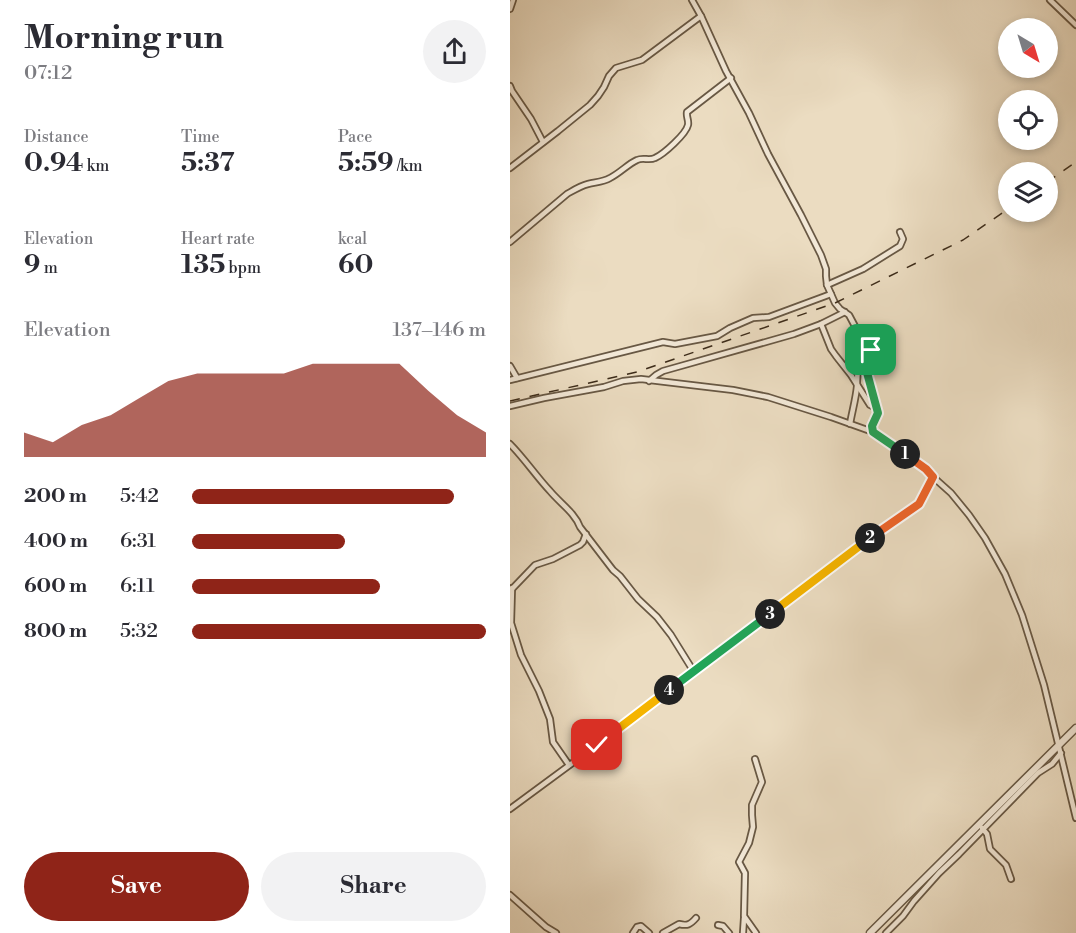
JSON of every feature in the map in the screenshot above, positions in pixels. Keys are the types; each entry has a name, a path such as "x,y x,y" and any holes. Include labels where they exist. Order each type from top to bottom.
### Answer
{"street":[{"path":"510,9 513,0"},
{"path":"692,0 821,255 831,294 840,309 849,315 857,330 872,345 866,369 878,413 872,426 873,432"},
{"path":"1050,0 1076,25"},
{"path":"510,168 590,105 616,68 642,60 701,16"},
{"path":"510,242 567,194 586,184 604,181 638,159 650,159 660,155 687,128 687,112 731,78"},
{"path":"510,86 543,142"},
{"path":"828,285 863,269 900,246 903,239 900,232"},
{"path":"510,380 663,342 675,344 717,336 753,318 770,317 831,294"},
{"path":"649,381 663,371 794,334 845,312"},
{"path":"821,324 831,350 870,405 876,408"},
{"path":"850,424 859,366 868,356"},
{"path":"510,366 517,378"},
{"path":"510,406 641,379 733,390 768,397 873,432 913,459 951,493 969,515 1005,574 1028,631 1044,685 1076,818"},
{"path":"510,444 577,520 608,564 657,617 694,672"},
{"path":"510,809 865,542 919,504 933,477"},
{"path":"569,765 553,742 549,719 539,691 521,656 511,622 511,590 533,567 580,545 586,534"},
{"path":"886,933 939,873 1076,728"},
{"path":"870,933 1038,773 1052,764 1061,753"},
{"path":"743,932 745,873 739,862 749,843 753,827 752,805 762,782 755,759"},
{"path":"981,828 987,834 990,849 1006,865 1011,879"},
{"path":"510,895 556,933"},
{"path":"744,916 756,933"},
{"path":"663,933 679,924 685,926 691,924 696,918"},
{"path":"718,925 723,926 729,933"},
{"path":"633,933 637,927 641,926 649,933"},
{"path":"743,932 748,926 751,927"}],"railway":[{"path":"1058,174 1076,162"},
{"path":"510,401 637,372 835,303 963,240 998,216"}],"route":[{"path":"597,745 865,542 919,504 933,477 913,459 873,432 872,426 878,413 866,369 871,350"}]}
